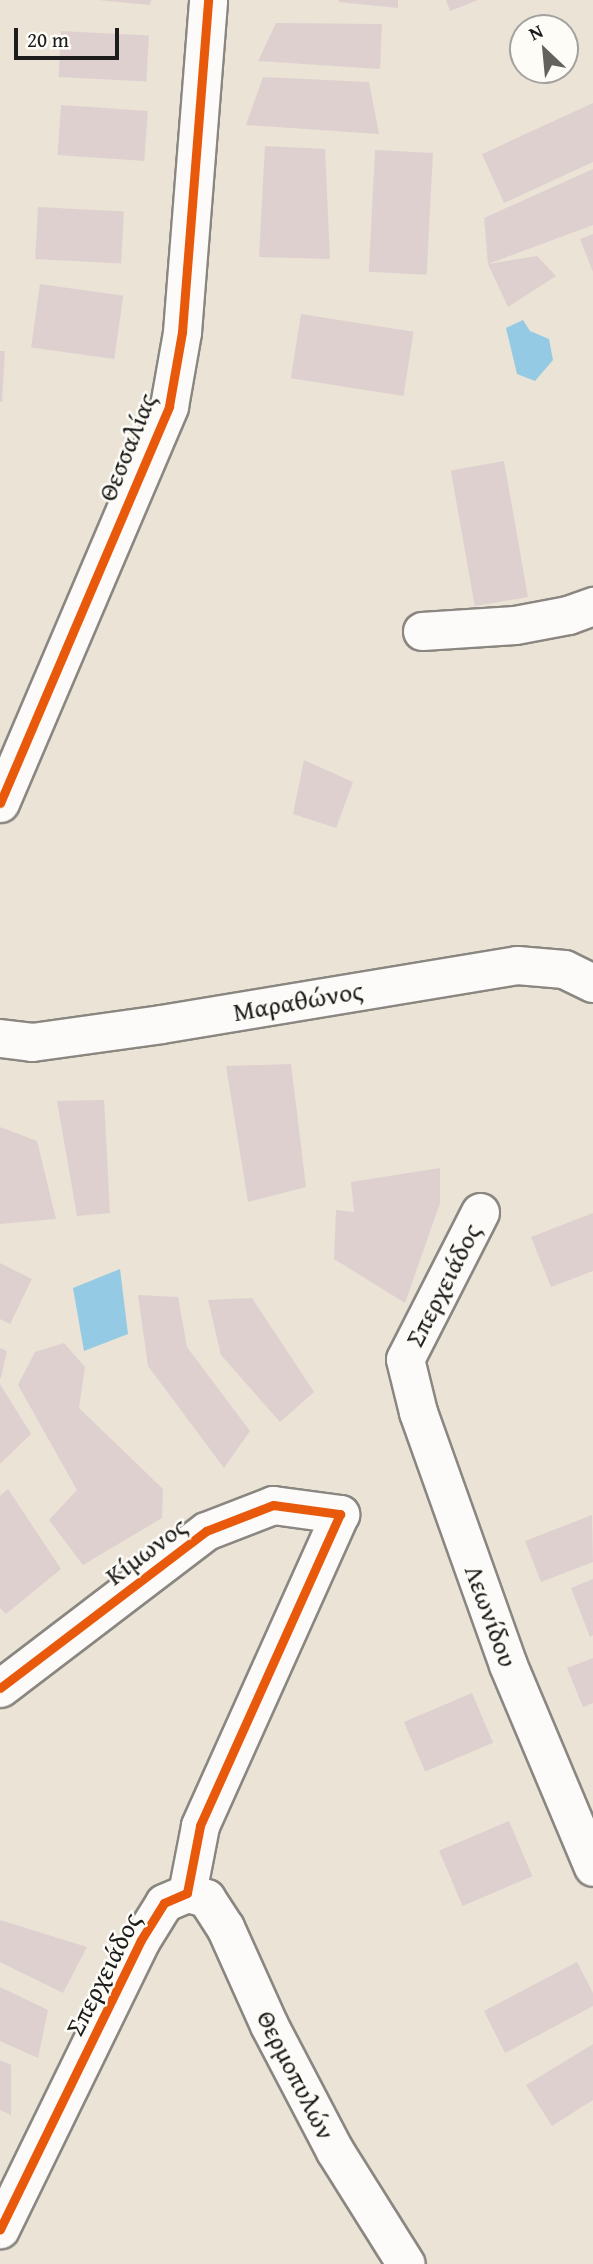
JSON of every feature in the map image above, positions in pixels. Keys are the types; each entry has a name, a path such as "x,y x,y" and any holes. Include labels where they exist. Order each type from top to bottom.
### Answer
{"street":[{"name":"Θεσσαλίας","path":"0,803 169,406 182,332 208,0"},
{"path":"422,631 515,625 568,615 593,606"},
{"name":"Μαραθώνος","path":"0,1038 32,1042 161,1024 517,965 564,969 593,983"},
{"name":"Σπερχειάδος","path":"405,1359 480,1212"},
{"name":"Λεωνίδου","path":"405,1359 418,1412 508,1665 593,1867"},
{"name":"Κίμωνος","path":"0,1688 206,1531 273,1505 340,1514 200,1826 187,1893"},
{"name":"Σπερχειάδος","path":"0,2229 141,1940 164,1903 187,1893"},
{"name":"Θερμοπυλών","path":"187,1893 206,1898 225,1927 269,2025 335,2151 406,2264"}],"water":[{"path":"523,320 530,331 549,339 553,360 535,381 517,374 506,328"},
{"path":"120,1269 128,1334 84,1351 73,1288"}],"building":[{"path":"98,0 151,0 150,5"},
{"path":"398,0 398,8 339,2"},
{"path":"446,0 478,0 450,11"},
{"path":"276,23 382,24 380,69 258,61"},
{"path":"61,31 149,36 146,82 59,77"},
{"path":"263,77 369,82 379,134 246,125"},
{"path":"593,103 593,162 504,203 482,154"},
{"path":"61,105 148,111 144,161 58,155"},
{"path":"265,146 325,149 330,259 259,257"},
{"path":"375,150 433,153 427,275 369,272"},
{"path":"593,169 593,225 488,264 484,218"},
{"path":"38,207 124,212 121,263 35,259"},
{"path":"593,234 593,272 580,239"},
{"path":"537,256 556,276 508,307 488,264"},
{"path":"40,284 123,296 114,359 31,347"},
{"path":"301,314 414,332 403,396 291,378"},
{"path":"0,351 5,351 2,402 0,402"},
{"path":"504,461 528,597 475,606 451,470"},
{"path":"304,760 353,782 336,828 293,814"},
{"path":"291,1064 306,1187 248,1202 226,1066"},
{"path":"104,1100 110,1213 77,1216 57,1101"},
{"path":"0,1127 37,1141 56,1219 0,1224"},
{"path":"440,1168 440,1203 405,1303 334,1259 336,1210 354,1212 351,1182"},
{"path":"593,1213 593,1271 551,1287 531,1237"},
{"path":"0,1263 32,1279 10,1324 0,1319"},
{"path":"138,1295 178,1297 187,1347 250,1431 224,1468 148,1366"},
{"path":"252,1298 314,1392 280,1422 221,1355 208,1300"},
{"path":"64,1343 85,1367 79,1408 163,1489 162,1518 83,1565 49,1520 77,1490 18,1385 35,1352"},
{"path":"0,1348 7,1351 1,1378 0,1378"},
{"path":"0,1384 31,1434 0,1464"},
{"path":"8,1489 61,1569 6,1614 0,1608 0,1496"},
{"path":"592,1515 593,1562 541,1582 525,1541"},
{"path":"593,1579 593,1635 590,1637 571,1588"},
{"path":"593,1658 593,1703 583,1707 567,1668"},
{"path":"472,1693 493,1743 425,1772 404,1722"},
{"path":"509,1821 532,1876 462,1906 439,1851"},
{"path":"0,1920 87,1947 63,1993 0,1962"},
{"path":"577,1962 593,1993 593,2006 505,2053 484,2011"},
{"path":"0,1987 48,2010 38,2058 0,2041"},
{"path":"593,2044 593,2100 552,2126 526,2085"},
{"path":"0,2060 11,2065 11,2115 0,2110"}],"cycle path":[{"path":"0,803 169,406 182,332 208,0"},
{"path":"0,1688 206,1531 273,1505 340,1514 200,1826 187,1893 164,1903 141,1940 0,2229"}]}
